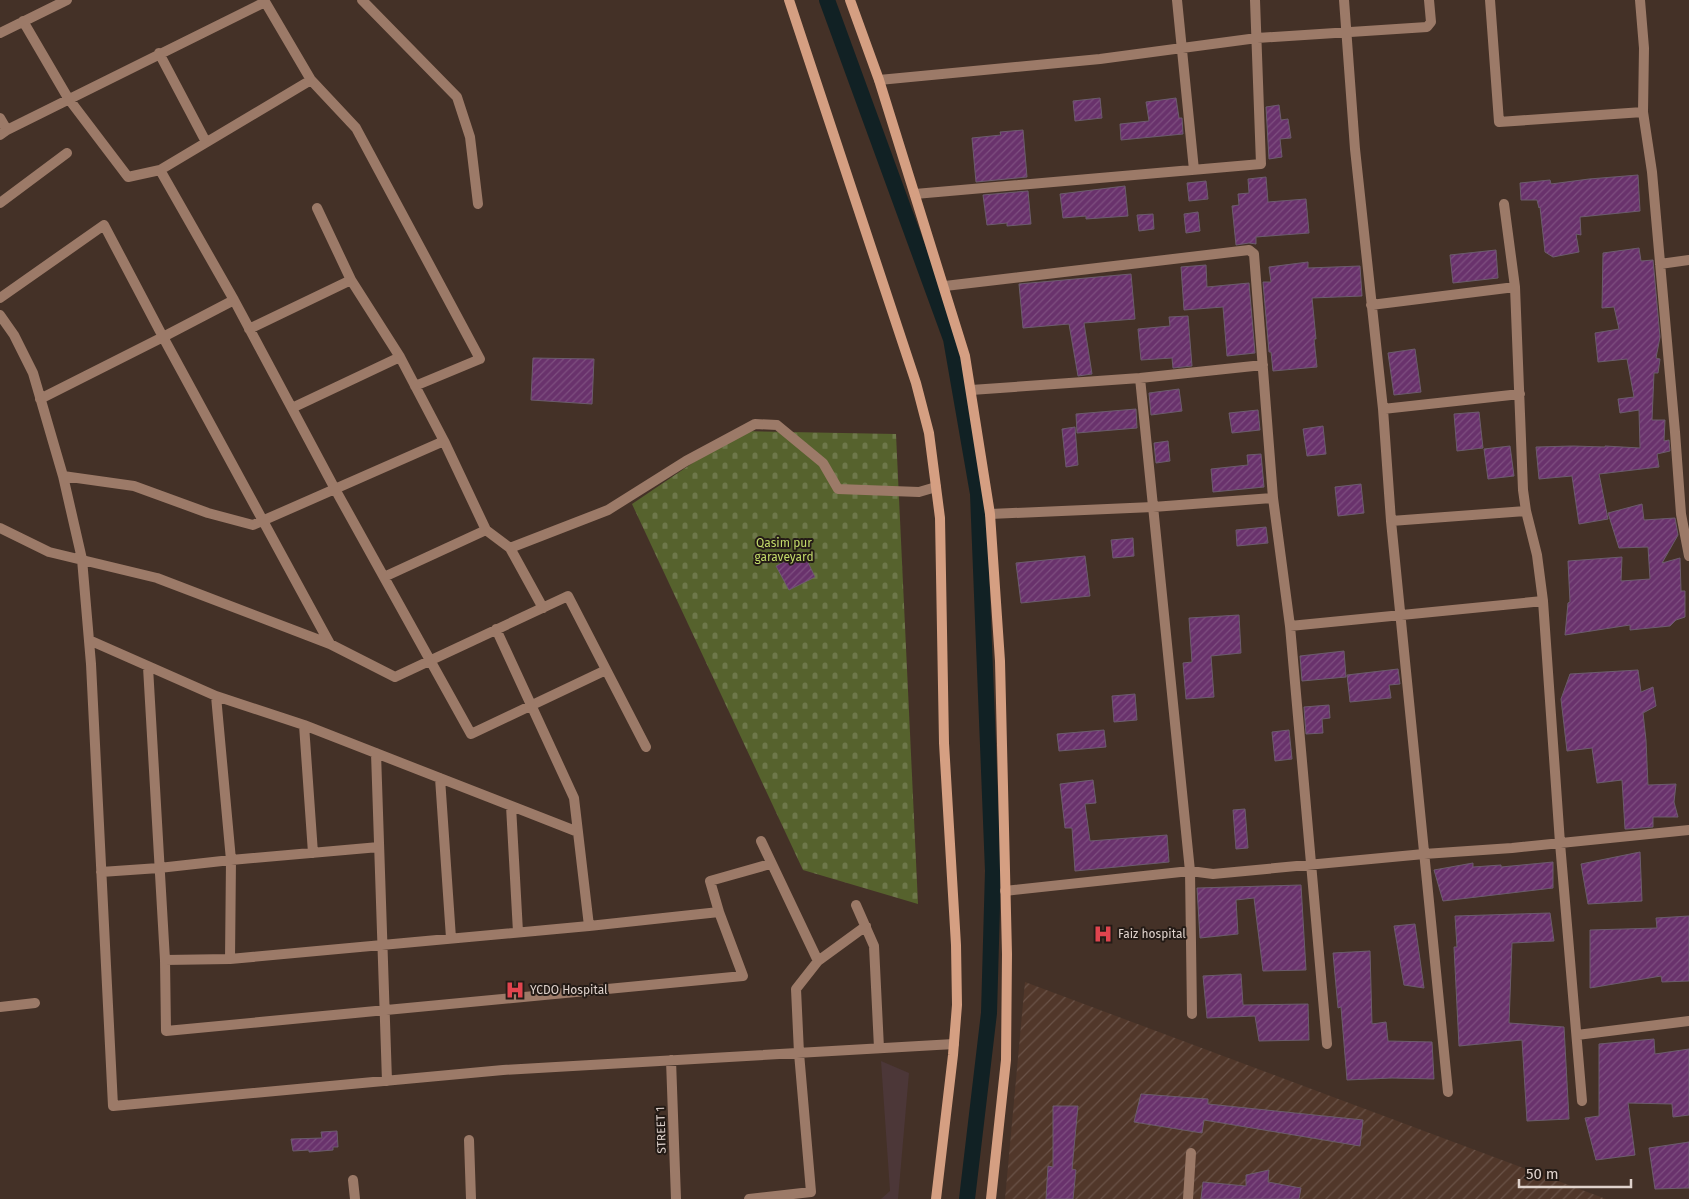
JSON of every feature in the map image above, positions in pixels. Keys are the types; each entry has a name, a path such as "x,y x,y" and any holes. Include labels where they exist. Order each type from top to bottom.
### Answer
{"street":[{"path":"0,33 66,0"},
{"path":"362,0 457,97 470,137 478,204"},
{"path":"789,0 916,382 929,434 940,518 944,743 956,945 956,1005 954,1044 936,1199"},
{"path":"850,0 879,80 945,286 965,356 990,514 1000,661 1007,954 1006,1060 991,1199"},
{"path":"1177,0 1194,170"},
{"path":"915,194 1261,164 1255,0"},
{"path":"1344,0 1355,149 1383,409 1400,616 1448,1092"},
{"path":"879,80 1100,59 1257,38 1426,27 1431,22 1429,0"},
{"path":"1490,0 1499,122 1643,112"},
{"path":"1640,0 1644,48 1643,112 1652,172 1681,514 1689,556"},
{"path":"0,118 4,132 68,98 264,1 311,80 356,128 480,359 415,386"},
{"path":"24,22 68,98 128,177 160,170 311,80"},
{"path":"159,53 206,142"},
{"path":"0,203 67,154"},
{"path":"160,170 234,300 335,489 471,734 606,670"},
{"path":"1504,204 1515,287 1523,490 1537,555 1543,601 1560,843 1582,1100"},
{"path":"317,208 351,280 400,357 444,441 486,530 510,548 543,608"},
{"path":"0,298 104,225 330,644"},
{"path":"945,286 1249,250 1254,254 1274,498 1290,626 1327,1044"},
{"path":"1660,264 1689,260"},
{"path":"249,328 351,280"},
{"path":"1371,305 1515,287"},
{"path":"40,399 234,300"},
{"path":"0,315 14,335 33,373 64,476 82,559 89,640 113,1106 503,1070 954,1044"},
{"path":"292,408 400,357"},
{"path":"971,390 1140,378 1263,365"},
{"path":"1140,378 1190,871 1192,1014"},
{"path":"1383,409 1520,394"},
{"path":"510,548 608,510 686,461 755,424 777,425 823,463 838,489 919,492 936,487"},
{"path":"64,476 134,486 208,514 253,524 444,441"},
{"path":"990,514 1152,507 1274,498"},
{"path":"1391,521 1526,511"},
{"path":"0,528 49,552 157,578 330,644 395,677 568,596 646,747"},
{"path":"384,577 486,530"},
{"path":"1290,626 1543,601"},
{"path":"496,630 574,798 589,926"},
{"path":"89,640 216,696 304,725 578,832"},
{"path":"148,667 164,960 166,1031 743,976 719,912 710,881 770,864"},
{"path":"216,696 231,860 230,959"},
{"path":"304,725 313,853"},
{"path":"376,753 387,1081"},
{"path":"440,778 450,938"},
{"path":"511,806 518,932"},
{"path":"1006,891 1190,871 1212,874 1424,854 1512,848 1689,830"},
{"path":"761,841 770,864 818,961"},
{"path":"102,872 380,847"},
{"path":"856,905 874,946 879,1048"},
{"path":"164,960 230,959 719,912"},
{"path":"750,1199 811,1192 799,1053 796,989 818,961 866,926"},
{"path":"0,1007 36,1003"},
{"path":"1577,1036 1689,1021"},
{"name":"STREET 1","path":"671,1060 676,1199"},
{"path":"469,1140 471,1199"},
{"path":"1188,1199 1192,1153"},
{"path":"353,1180 355,1199"}],"shaded area":[{"path":"1025,982 1606,1199 1005,1199"},
{"path":"881,1061 909,1073 898,1199 881,1199 890,1191"}],"green space":[{"name":"Qasim pur garaveyard","path":"740,431 896,434 918,904 803,870 632,504"}],"building":[{"path":"1100,98 1102,118 1075,121 1073,101"},
{"path":"1176,98 1179,118 1182,118 1183,134 1121,140 1120,124 1149,121 1146,102"},
{"path":"1279,105 1281,120 1288,119 1291,138 1280,139 1282,157 1269,159 1266,107"},
{"path":"1023,130 1027,177 976,182 972,138 1001,135 1000,132"},
{"path":"1638,175 1640,211 1580,217 1581,235 1576,234 1579,252 1553,257 1545,252 1540,207 1537,200 1521,200 1520,183 1550,180 1551,184"},
{"path":"1266,177 1268,202 1306,199 1309,233 1256,237 1256,244 1236,245 1232,206 1239,205 1238,194 1249,193 1248,179"},
{"path":"1206,181 1208,199 1189,201 1187,183"},
{"path":"1125,186 1128,216 1086,219 1086,216 1063,218 1060,194"},
{"path":"1028,191 1031,224 1007,226 1007,223 987,225 983,195"},
{"path":"1198,212 1200,231 1186,233 1184,214"},
{"path":"1153,214 1154,229 1139,231 1137,215"},
{"path":"1639,248 1641,261 1653,260 1660,337 1656,358 1660,359 1658,373 1654,373 1652,420 1665,420 1664,441 1669,440 1670,451 1657,454 1659,467 1599,474 1608,519 1579,524 1572,476 1539,479 1536,447 1605,446 1640,448 1639,410 1620,413 1618,399 1634,397 1627,359 1598,362 1595,333 1619,329 1614,307 1602,308 1603,253"},
{"path":"1496,250 1498,278 1453,283 1450,255"},
{"path":"1308,262 1308,268 1360,266 1362,296 1312,298 1317,367 1273,371 1271,352 1269,352 1263,282 1271,282 1269,267"},
{"path":"1206,265 1207,287 1249,283 1255,353 1227,356 1223,307 1184,310 1181,267"},
{"path":"1131,274 1135,319 1084,323 1092,374 1078,376 1069,324 1023,328 1019,284"},
{"path":"1188,316 1192,366 1173,368 1172,358 1141,360 1138,329 1170,326 1169,317"},
{"path":"1415,349 1421,392 1394,395 1388,353"},
{"path":"533,358 594,359 592,404 531,400"},
{"path":"1179,389 1182,411 1151,415 1149,393"},
{"path":"1136,409 1137,428 1077,433 1076,414"},
{"path":"1258,410 1260,430 1232,433 1229,413"},
{"path":"1479,412 1483,448 1457,451 1454,414"},
{"path":"1323,426 1326,454 1307,456 1303,429"},
{"path":"1075,427 1078,465 1066,467 1062,429"},
{"path":"1168,441 1170,461 1156,463 1154,443"},
{"path":"1510,446 1514,476 1488,479 1484,449"},
{"path":"1261,454 1264,487 1213,492 1211,469 1248,465 1247,455"},
{"path":"1361,484 1364,513 1338,516 1335,487"},
{"path":"1642,504 1644,520 1675,518 1678,535 1662,563 1680,558 1681,591 1685,591 1685,617 1676,620 1670,626 1630,630 1630,625 1565,635 1568,603 1570,602 1568,561 1622,557 1621,581 1650,579 1648,547 1619,548 1608,513"},
{"path":"1266,527 1268,543 1237,546 1236,530"},
{"path":"1133,538 1134,556 1113,558 1111,540"},
{"path":"803,552 815,577 789,590 776,566"},
{"path":"1085,556 1090,596 1021,603 1016,563"},
{"path":"1239,615 1241,653 1211,656 1214,697 1186,699 1183,663 1192,662 1189,618"},
{"path":"1344,651 1346,677 1302,681 1300,656"},
{"path":"1398,669 1400,684 1389,685 1391,698 1350,702 1347,675"},
{"path":"1638,670 1641,692 1653,687 1656,706 1643,713 1648,785 1676,784 1674,802 1678,817 1653,817 1653,827 1625,829 1622,780 1597,783 1592,748 1567,751 1561,699 1570,674"},
{"path":"1135,694 1137,720 1114,722 1112,696"},
{"path":"1329,705 1330,718 1322,719 1323,733 1306,734 1304,707"},
{"path":"1104,730 1106,747 1059,751 1057,734"},
{"path":"1289,730 1292,759 1275,761 1272,732"},
{"path":"1093,780 1096,803 1085,804 1090,841 1167,835 1169,862 1075,871 1072,828 1065,828 1060,784"},
{"path":"1245,809 1248,848 1236,849 1233,810"},
{"path":"1640,852 1642,901 1588,904 1581,864"},
{"path":"1553,862 1553,888 1443,901 1434,870 1473,863 1473,867 1501,865 1501,867"},
{"path":"1301,885 1306,970 1263,971 1254,898 1236,900 1238,934 1200,938 1197,888"},
{"path":"1550,913 1554,941 1512,943 1509,1023 1564,1027 1569,1119 1527,1121 1522,1040 1459,1046 1454,947 1457,947 1455,916"},
{"path":"1689,916 1689,981 1662,982 1661,976 1590,988 1590,930 1657,928 1656,918"},
{"path":"1415,924 1424,988 1404,985 1394,926"},
{"path":"1370,951 1372,1024 1386,1022 1388,1041 1432,1042 1434,1079 1347,1080 1341,1007 1338,1008 1333,953"},
{"path":"1241,974 1243,1005 1308,1004 1309,1040 1259,1041 1255,1016 1207,1018 1203,976"},
{"path":"1654,1039 1655,1054 1689,1049 1689,1115 1673,1117 1672,1104 1628,1103 1635,1155 1596,1160 1585,1118 1599,1116 1599,1044"},
{"path":"1141,1094 1208,1099 1208,1104 1363,1120 1360,1146 1204,1120 1202,1133 1134,1122"},
{"path":"1053,1106 1078,1106 1072,1169 1076,1170 1073,1199 1046,1199 1048,1166 1053,1167"},
{"path":"337,1131 338,1147 333,1147 333,1150 293,1151 291,1139 322,1138 321,1132"},
{"path":"1689,1142 1689,1188 1655,1189 1649,1148"},
{"path":"1269,1170 1268,1182 1301,1188 1299,1199 1201,1199 1203,1182 1246,1186 1246,1175"}],"waterway":[{"path":"827,0 951,339 978,494 993,871 989,1013 967,1199"}],"place":[{"name":"Faiz hospital","path":"1103,934"},
{"name":"YCDO Hospital","path":"515,990"}]}
